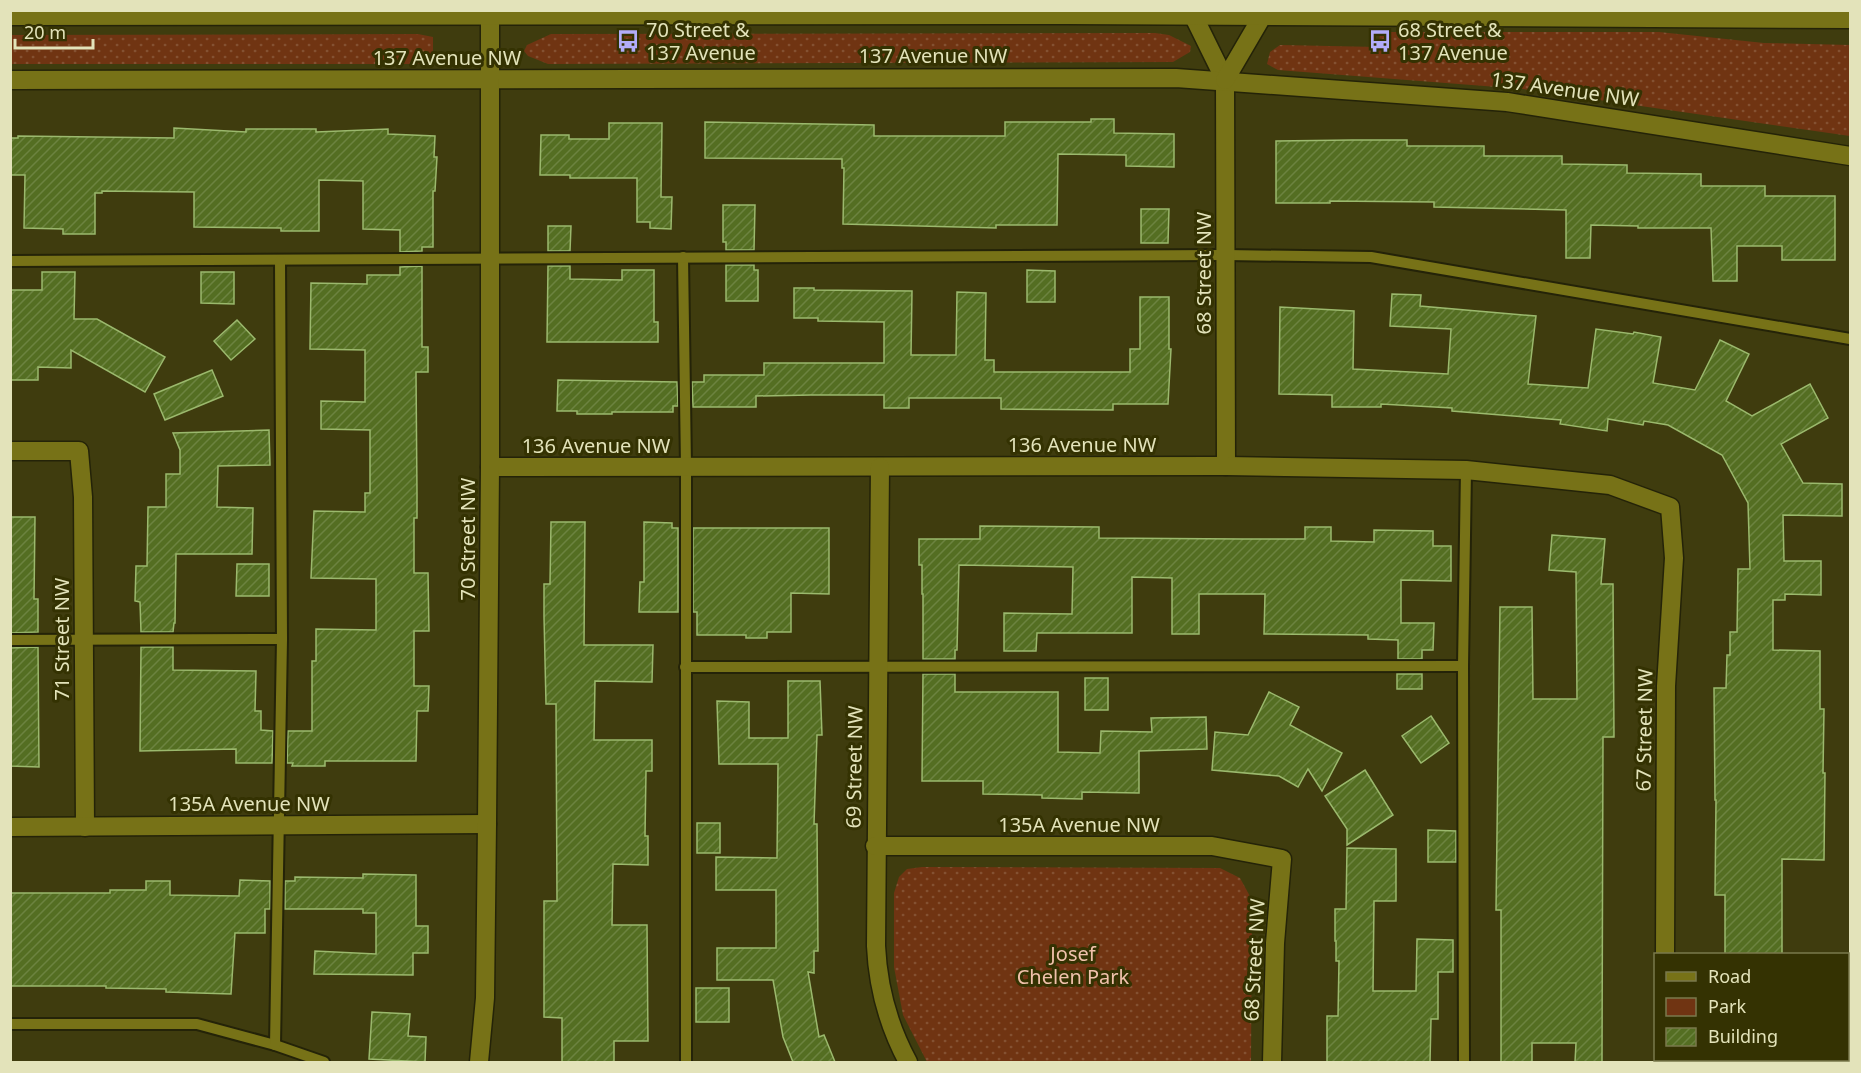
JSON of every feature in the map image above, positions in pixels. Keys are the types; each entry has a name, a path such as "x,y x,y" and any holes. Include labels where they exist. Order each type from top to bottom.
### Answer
{"street":[{"path":"1536,18 1588,10"},
{"name":"137 Avenue NW","path":"10,16 1120,13 1845,21"},
{"name":"70 Street NW","path":"479,1062 485,998 487,824 491,259 490,15"},
{"name":"68 Street NW","path":"1193,15 1225,80 1226,466"},
{"path":"1225,80 1263,15"},
{"name":"137 Avenue NW","path":"10,81 1100,77 1225,80 1507,102 1851,156"},
{"name":"71 Street NW","path":"10,451 79,451 83,497 82,640 85,827"},
{"name":"136 Avenue NW","path":"490,468 1226,466 1466,470 1610,485 1670,507"},
{"name":"69 Street NW","path":"880,467 877,970 888,1019 908,1062"},
{"name":"67 Street NW","path":"1665,953 1666,686 1674,558 1670,507"},
{"name":"135A Avenue NW","path":"10,827 487,824"},
{"name":"135A Avenue NW","path":"876,846 1212,846 1282,859"},
{"name":"68 Street NW","path":"1272,1062 1275,943 1282,859"}],"lane":[{"path":"10,261 1226,255 1371,257 1851,339"},
{"path":"683,257 686,467 686,1062"},
{"path":"275,1045 282,639 280,261"},
{"path":"1464,1062 1463,666 1466,470"},
{"path":"10,640 282,639"},
{"path":"685,667 1463,666"},
{"path":"10,1024 197,1024 275,1045 324,1062"}],"green space":[{"path":"1380,32 1659,32 1764,43 1850,45 1850,136 1523,89 1278,70 1267,64 1270,52 1280,45 1379,47"},
{"path":"1155,33 1169,35 1191,46 1190,52 1173,62 548,64 528,56 524,51 527,45 551,34"},
{"path":"418,34 433,37 433,61 423,64 11,64 11,35"},
{"name":"Josef Chelen Park","path":"922,867 1220,868 1240,878 1252,900 1251,1062 927,1062 903,1015 894,967 894,893 899,877 907,869"}],"building":[{"path":"1091,119 1114,119 1114,133 1174,134 1174,167 1126,166 1126,155 1058,154 1057,225 996,225 996,228 843,224 844,168 842,168 842,159 705,158 705,122 874,125 874,136 1005,136 1005,122 1091,122"},
{"path":"609,123 662,123 661,197 672,197 671,229 650,228 650,222 637,222 637,178 570,178 570,175 540,175 541,135 569,135 569,139 609,139"},
{"path":"174,128 246,132 246,129 316,129 316,132 388,129 388,134 435,136 434,157 437,157 435,191 433,191 433,247 422,247 422,251 400,252 400,230 363,229 363,181 319,180 319,231 194,227 194,192 102,191 102,193 95,193 95,234 63,234 63,229 24,228 25,175 10,175 10,138 18,138 18,136 174,138"},
{"path":"1407,140 1407,146 1484,146 1484,156 1562,156 1562,164 1627,165 1627,173 1701,174 1701,186 1765,186 1765,196 1835,196 1835,260 1782,260 1782,246 1737,246 1737,281 1713,281 1711,228 1638,228 1638,226 1591,225 1590,258 1566,258 1566,210 1434,207 1434,202 1276,203 1276,141"},
{"path":"723,205 755,205 754,250 726,250 726,242 723,242"},
{"path":"1141,209 1169,209 1168,243 1141,243"},
{"path":"548,226 571,226 570,251 548,251"},
{"path":"726,265 754,265 754,270 758,270 758,301 726,301"},
{"path":"422,266 422,347 428,347 428,372 416,372 417,518 414,518 414,573 428,573 429,631 414,631 414,686 429,686 428,711 417,711 416,761 325,761 325,766 292,766 293,763 287,763 288,731 312,731 312,661 316,661 316,629 376,630 376,579 311,578 314,511 365,512 365,493 370,493 370,430 321,429 321,401 365,402 365,350 310,349 311,283 367,284 367,275 400,275 400,267"},
{"path":"548,266 570,266 570,279 622,280 622,270 654,270 654,322 658,322 658,342 547,342"},
{"path":"1027,270 1055,271 1055,302 1027,302"},
{"path":"42,272 75,272 74,319 97,319 165,357 145,392 71,350 71,368 38,367 38,380 10,380 10,290 42,290"},
{"path":"201,272 234,272 234,304 201,303"},
{"path":"794,288 912,291 911,355 956,355 957,292 986,293 985,360 994,360 994,372 1130,372 1130,349 1140,349 1140,297 1169,297 1169,349 1171,349 1168,404 1113,404 1113,410 1001,409 1001,398 909,398 909,408 884,408 884,395 811,395 756,396 756,407 693,407 692,382 704,382 704,375 764,375 764,363 884,363 884,322 818,321 818,318 794,318"},
{"path":"1392,294 1421,295 1420,306 1536,316 1528,384 1588,388 1596,329 1661,337 1653,383 1695,390 1720,340 1749,354 1726,401 1752,416 1810,384 1828,418 1781,444 1803,483 1842,484 1842,516 1783,515 1784,561 1821,561 1821,595 1785,594 1785,600 1773,600 1773,650 1820,651 1820,709 1824,709 1823,773 1825,773 1824,860 1782,859 1782,953 1725,953 1725,895 1715,895 1714,688 1726,688 1730,632 1737,632 1738,569 1750,569 1748,503 1722,455 1668,425 1644,421 1643,425 1608,419 1607,431 1560,424 1561,420 1452,411 1452,408 1381,404 1381,407 1332,407 1332,395 1279,394 1280,307 1354,311 1353,369 1448,374 1451,329 1390,326"},
{"path":"237,320 255,339 231,360 214,341"},
{"path":"212,370 223,396 165,420 154,394"},
{"path":"558,380 677,382 678,406 673,406 673,412 577,414 577,411 557,411"},
{"path":"269,430 270,465 218,466 217,507 253,508 252,554 176,554 173,632 141,632 140,602 135,601 136,566 147,566 148,507 166,507 166,474 180,474 180,450 173,433"},
{"path":"10,517 35,517 34,599 38,599 38,632 10,633"},
{"path":"551,522 585,522 584,645 653,645 652,682 595,681 594,740 652,740 652,771 646,771 645,836 648,836 648,865 613,864 612,925 647,925 648,1041 614,1041 614,1062 562,1062 562,1018 544,1017 544,901 557,901 556,704 546,704 544,617 544,584 550,584"},
{"path":"644,522 672,523 672,528 678,528 678,612 639,612 640,582 644,582"},
{"path":"980,526 1099,527 1099,538 1242,539 1305,539 1305,527 1331,527 1331,541 1374,542 1374,530 1433,531 1433,546 1451,546 1451,581 1401,580 1401,623 1434,623 1433,650 1422,650 1422,659 1398,659 1398,640 1368,639 1368,635 1264,634 1265,594 1199,594 1199,634 1172,634 1172,578 1132,577 1132,633 1037,633 1036,651 1004,651 1004,613 1072,614 1073,567 959,565 955,659 923,659 923,594 922,565 919,565 919,539 980,539"},
{"path":"693,528 829,528 829,594 791,593 791,632 767,632 767,638 746,638 746,635 697,635 697,612 693,612"},
{"path":"1552,535 1605,539 1601,584 1613,584 1614,737 1603,737 1602,1062 1575,1062 1576,1043 1532,1043 1532,1062 1501,1062 1501,910 1496,910 1500,607 1532,607 1533,699 1577,699 1576,572 1549,570"},
{"path":"237,564 269,564 269,596 236,596"},
{"path":"38,647 39,767 10,766 10,648"},
{"path":"141,647 173,647 173,670 256,671 255,711 261,711 261,730 273,731 272,763 236,763 236,749 140,751"},
{"path":"923,674 955,674 955,692 1058,692 1058,752 1100,753 1101,731 1152,732 1151,718 1206,717 1207,749 1139,751 1139,793 1082,792 1082,799 1042,798 1042,795 983,794 983,781 922,781"},
{"path":"1397,674 1422,674 1422,689 1397,689"},
{"path":"1085,678 1108,678 1108,710 1085,710"},
{"path":"788,681 820,681 822,735 817,735 814,824 817,824 818,951 814,951 814,973 808,972 819,1037 824,1035 835,1062 793,1062 783,1037 773,980 717,980 717,948 776,948 776,890 716,890 716,857 777,858 778,764 719,764 717,701 749,702 749,738 788,738"},
{"path":"1269,692 1299,707 1290,725 1342,753 1322,791 1308,769 1298,787 1279,776 1212,770 1215,732 1248,735"},
{"path":"1431,716 1449,743 1421,763 1402,736"},
{"path":"1365,770 1393,815 1347,845 1347,829 1325,796"},
{"path":"697,823 720,823 720,853 697,853"},
{"path":"1428,830 1456,831 1456,862 1428,862"},
{"path":"1347,848 1396,849 1396,901 1374,901 1373,991 1416,991 1417,939 1453,940 1453,972 1438,972 1438,1019 1431,1019 1430,1062 1327,1062 1327,1016 1338,1016 1339,961 1336,961 1335,909 1346,909"},
{"path":"363,874 416,875 416,926 428,926 428,953 413,953 413,975 314,974 315,951 376,954 376,913 363,913 363,909 285,909 285,881 295,881 295,877 363,878"},
{"path":"240,880 270,881 270,909 265,909 265,933 235,933 231,994 166,992 166,989 106,988 106,986 10,986 10,893 110,893 110,890 146,890 146,881 170,881 170,895 239,896"},
{"path":"696,988 729,988 729,1022 696,1022"},
{"path":"372,1012 410,1014 408,1036 426,1037 425,1062 369,1059"}],"place":[{"name":"70 Street & 137 Avenue","path":"628,41"},
{"name":"68 Street & 137 Avenue","path":"1380,41"}]}
